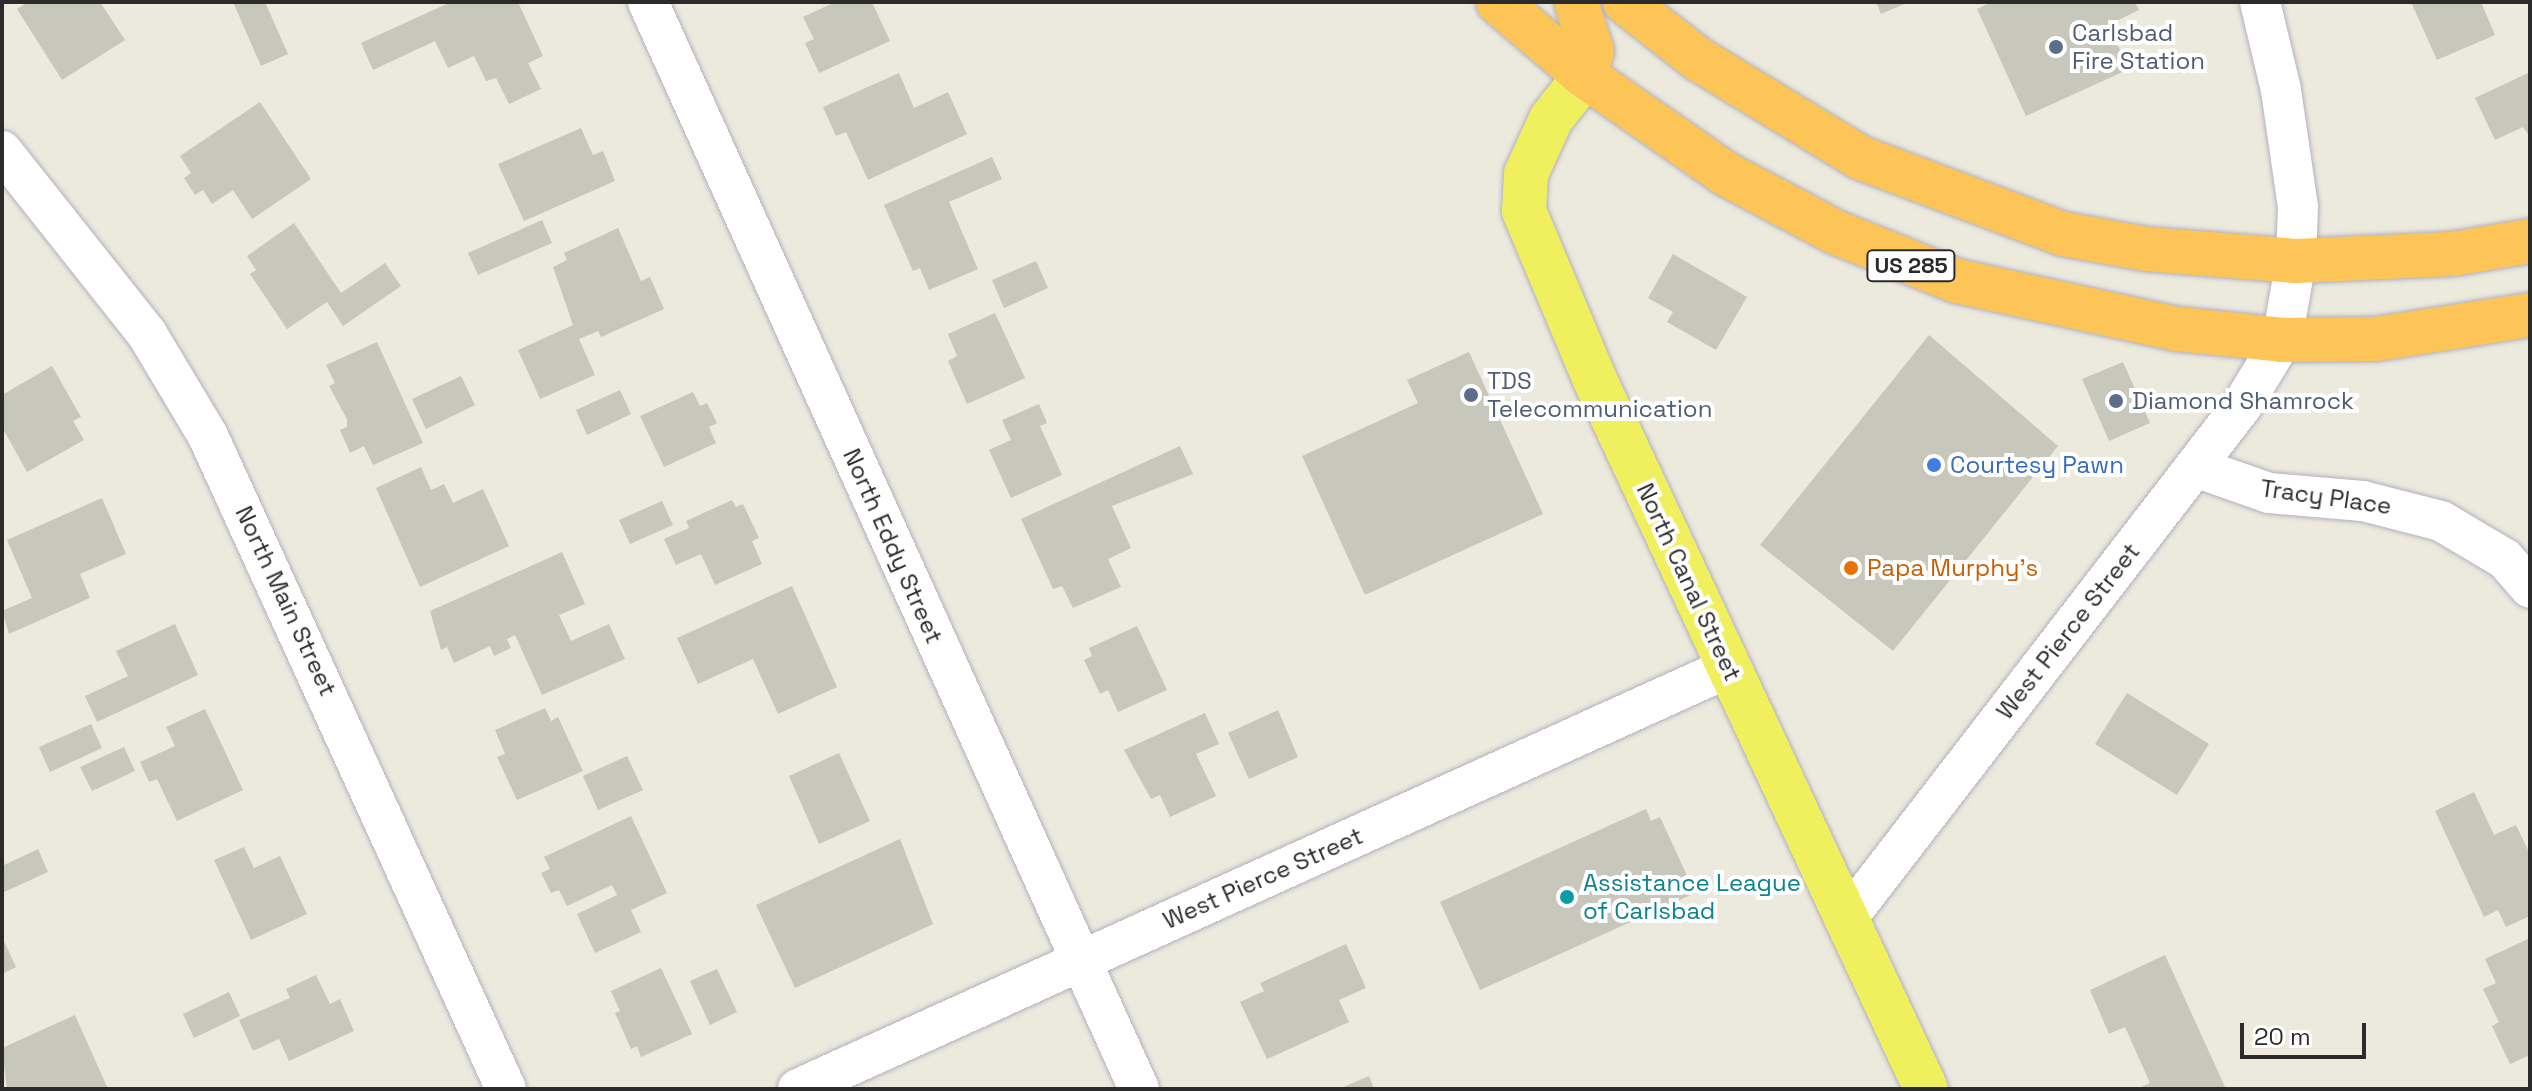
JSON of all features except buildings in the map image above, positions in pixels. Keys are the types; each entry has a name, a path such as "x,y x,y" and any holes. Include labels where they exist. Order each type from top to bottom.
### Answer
{"highway":[{"name":"US 285","path":"1498,2 1585,76 1726,174 1895,260 2064,308 2178,329 2282,340 2376,339 2530,315"},
{"path":"1576,2 1592,51 1585,76"},
{"path":"1625,2 1698,59 1861,158 1952,195 2077,236 2203,255 2296,261 2452,254 2530,241"}],"main road":[{"name":"North Canal Street","path":"1585,76 1544,133 1526,174 1524,211 1728,668 1848,917 1926,1089"}],"street":[{"name":"North Eddy Street","path":"648,2 1139,1089"},
{"name":"West Pierce Street","path":"1848,917 2241,407 2282,340 2296,261 2296,192 2260,2"},
{"name":"North Main Street","path":"2,151 147,334 208,436 506,1089"},
{"name":"Tracy Place","path":"2195,467 2269,493 2363,501 2441,521 2505,559 2530,588"},
{"name":"West Pierce Street","path":"798,1089 1728,668"}],"place":[{"name":"Carlsbad Fire Station","path":"2056,47"},
{"name":"TDS Telecommunication","path":"1471,395"},
{"name":"Diamond Shamrock","path":"2116,401"},
{"name":"Courtesy Pawn","path":"1934,465"},
{"name":"Papa Murphy's","path":"1851,568"},
{"name":"Assistance League of Carlsbad","path":"1567,897"}]}
